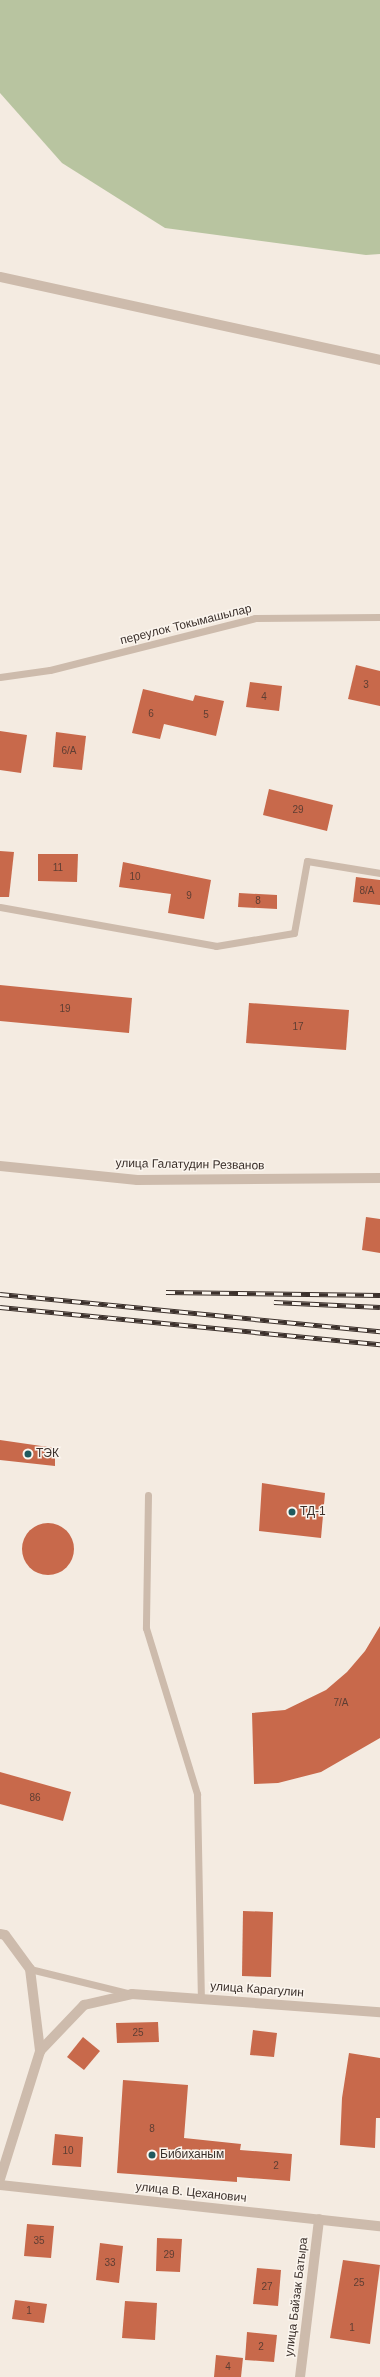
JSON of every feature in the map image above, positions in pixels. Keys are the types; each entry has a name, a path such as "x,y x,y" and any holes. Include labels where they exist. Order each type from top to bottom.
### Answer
{"street":[{"path":"0,277 380,360"},
{"name":"улица Галатудин Резванов","path":"0,1166 137,1180 380,1178"},
{"path":"0,1934 4,1935 30,1968 40,2050 0,2178"},
{"name":"улица Карагулин","path":"40,2050 84,2005 132,1994 380,2012"},
{"name":"улица В. Цеханович","path":"0,2185 380,2226"},
{"name":"улица Байзак Батыра","path":"300,2377 319,2219"}],"lane":[{"name":"переулок Токымашылар","path":"0,677 50,670 255,618 380,617"},
{"path":"0,907 216,946 294,932 307,862 380,873"},
{"path":"148,1495 146,1628 197,1794 201,1999"},
{"path":"30,1968 132,1994"}],"green space":[{"path":"0,0 380,0 380,254 366,255 165,228 62,163 0,93"}],"building":[{"path":"356,665 380,671 380,706 348,699"},
{"path":"250,682 282,686 279,711 246,707"},
{"path":"143,689 193,701 195,695 224,701 216,736 164,724 160,739 132,733"},
{"path":"0,731 27,735 21,773 0,770"},
{"path":"56,732 86,736 82,770 53,767"},
{"path":"269,789 333,805 327,831 263,815"},
{"path":"0,851 14,852 9,897 0,897"},
{"path":"38,854 78,854 77,882 38,881"},
{"path":"123,862 211,880 204,919 168,913 171,894 119,887"},
{"path":"356,877 380,880 380,905 353,902"},
{"path":"239,893 277,895 277,909 238,907"},
{"path":"0,985 132,998 129,1033 0,1021"},
{"path":"249,1003 349,1010 346,1050 246,1043"},
{"path":"366,1217 380,1219 380,1253 362,1250"},
{"name":"ТЭК","path":"0,1440 55,1448 55,1466 0,1460"},
{"name":"ТД-1","path":"262,1483 325,1493 321,1538 259,1531"},
{"path":"43,1523 53,1523 62,1527 70,1535 74,1544 74,1554 70,1563 62,1571 53,1575 43,1575 34,1571 26,1563 22,1554 22,1544 26,1535 34,1527"},
{"path":"380,1626 380,1738 321,1772 278,1783 254,1784 252,1713 285,1710 326,1690 347,1672 365,1651"},
{"path":"0,1772 71,1792 63,1821 0,1804"},
{"path":"243,1911 273,1912 271,1977 242,1976"},
{"path":"158,2022 159,2042 117,2043 116,2023"},
{"path":"253,2030 277,2033 274,2057 250,2055"},
{"path":"83,2037 100,2051 84,2070 67,2057"},
{"path":"349,2053 380,2058 380,2118 376,2118 375,2148 340,2145 342,2098"},
{"path":"123,2080 188,2085 184,2138 241,2144 240,2150 292,2154 290,2181 237,2177 237,2182 117,2173"},
{"path":"55,2134 83,2137 81,2167 52,2165"},
{"path":"27,2224 54,2226 51,2258 24,2256"},
{"path":"157,2238 182,2239 180,2272 156,2271"},
{"path":"100,2243 123,2246 119,2283 96,2280"},
{"path":"343,2260 380,2265 370,2344 330,2338"},
{"path":"257,2268 281,2270 278,2306 253,2304"},
{"path":"15,2300 47,2304 44,2323 12,2319"},
{"path":"125,2301 157,2303 155,2340 122,2338"},
{"path":"247,2332 277,2335 274,2362 245,2360"},
{"path":"216,2355 243,2358 241,2377 214,2377"}],"railway":[{"path":"166,1292 380,1295"},
{"path":"0,1294 380,1331"},
{"path":"274,1302 380,1307"},
{"path":"0,1307 380,1344"}],"place":[{"name":"ТЭК","path":"28,1454"},
{"name":"ТД-1","path":"292,1512"},
{"name":"Бибиханым","path":"152,2155"}]}
